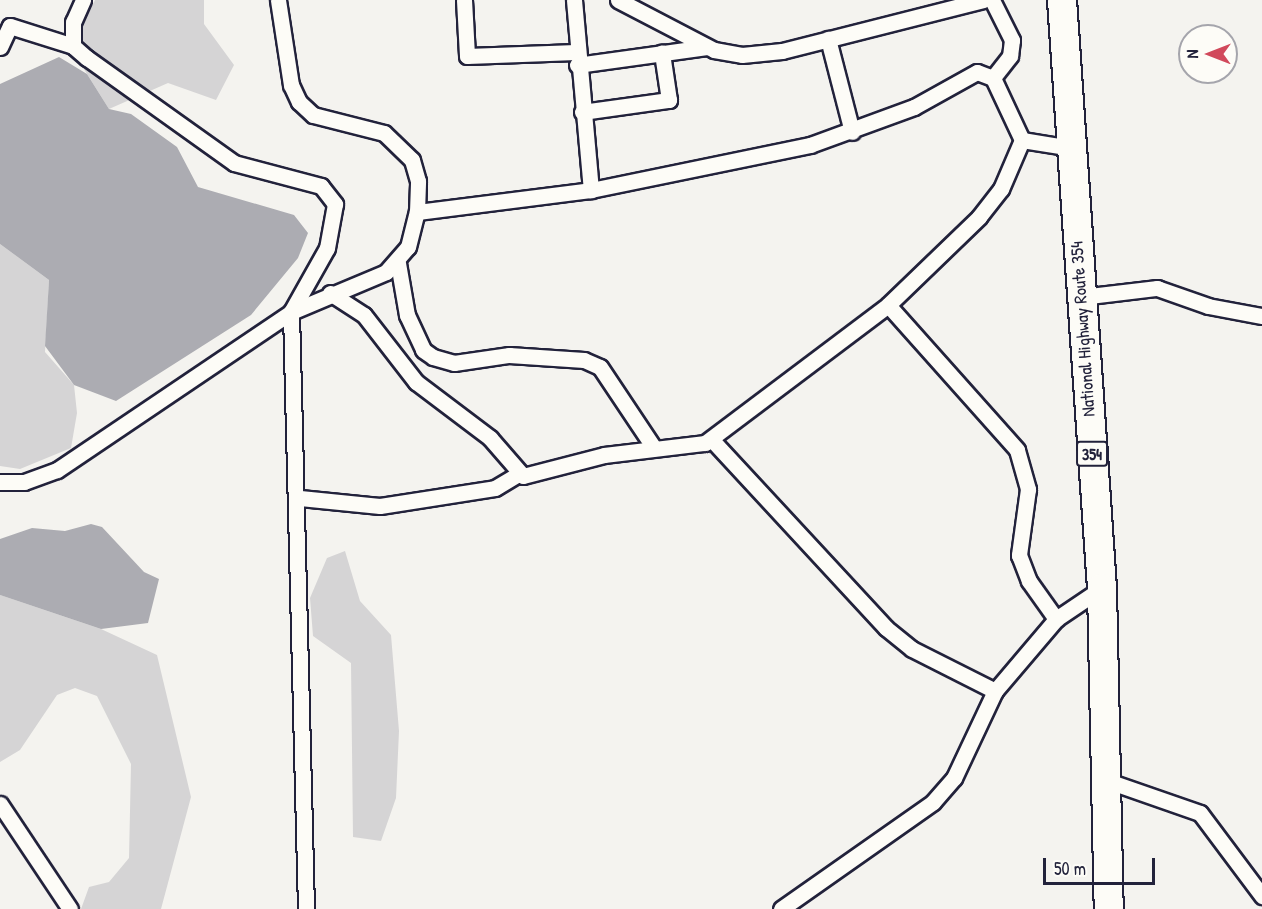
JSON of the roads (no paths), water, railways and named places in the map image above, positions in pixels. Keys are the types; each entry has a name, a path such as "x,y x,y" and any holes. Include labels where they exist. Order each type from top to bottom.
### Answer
{"highway":[{"name":"National Highway Route 354","path":"1062,0 1080,297 1102,588 1108,781 1108,909"}],"street":[{"path":"73,46 73,22 83,0"},
{"path":"278,0 291,85 299,102 313,115 384,133 401,145 418,181 417,212 398,263 408,315 423,350 433,357 454,363 520,356 600,367 654,448"},
{"path":"464,0 467,56 577,59 708,47"},
{"path":"574,0 577,59 591,190"},
{"path":"618,0 708,47 742,56 828,39 984,0"},
{"path":"992,0 1012,40 1011,56 993,78"},
{"path":"0,47 10,26 73,46 234,163 321,186 335,204 333,225 291,312 300,498 306,909"},
{"path":"828,39 852,132"},
{"path":"582,112 669,100 662,53"},
{"path":"300,498 380,506 495,488 518,474 654,448 712,440 762,395 888,305 979,217 1001,189 1022,140 993,78 977,72 852,132 591,190 417,212"},
{"path":"1022,140 1072,148"},
{"path":"0,482 24,482 57,470 291,312 398,263"},
{"path":"1080,297 1156,288 1208,306 1262,316"},
{"path":"330,293 364,315 416,382 490,438 518,474"},
{"path":"888,305 1017,450 1028,489 1019,555 1029,581 1056,619"},
{"path":"712,440 886,628 912,648 995,691"},
{"path":"781,909 933,802 954,778 995,691 1056,619 1102,588"},
{"path":"1108,781 1200,813 1213,823 1262,896"},
{"path":"0,804 70,909"}]}
